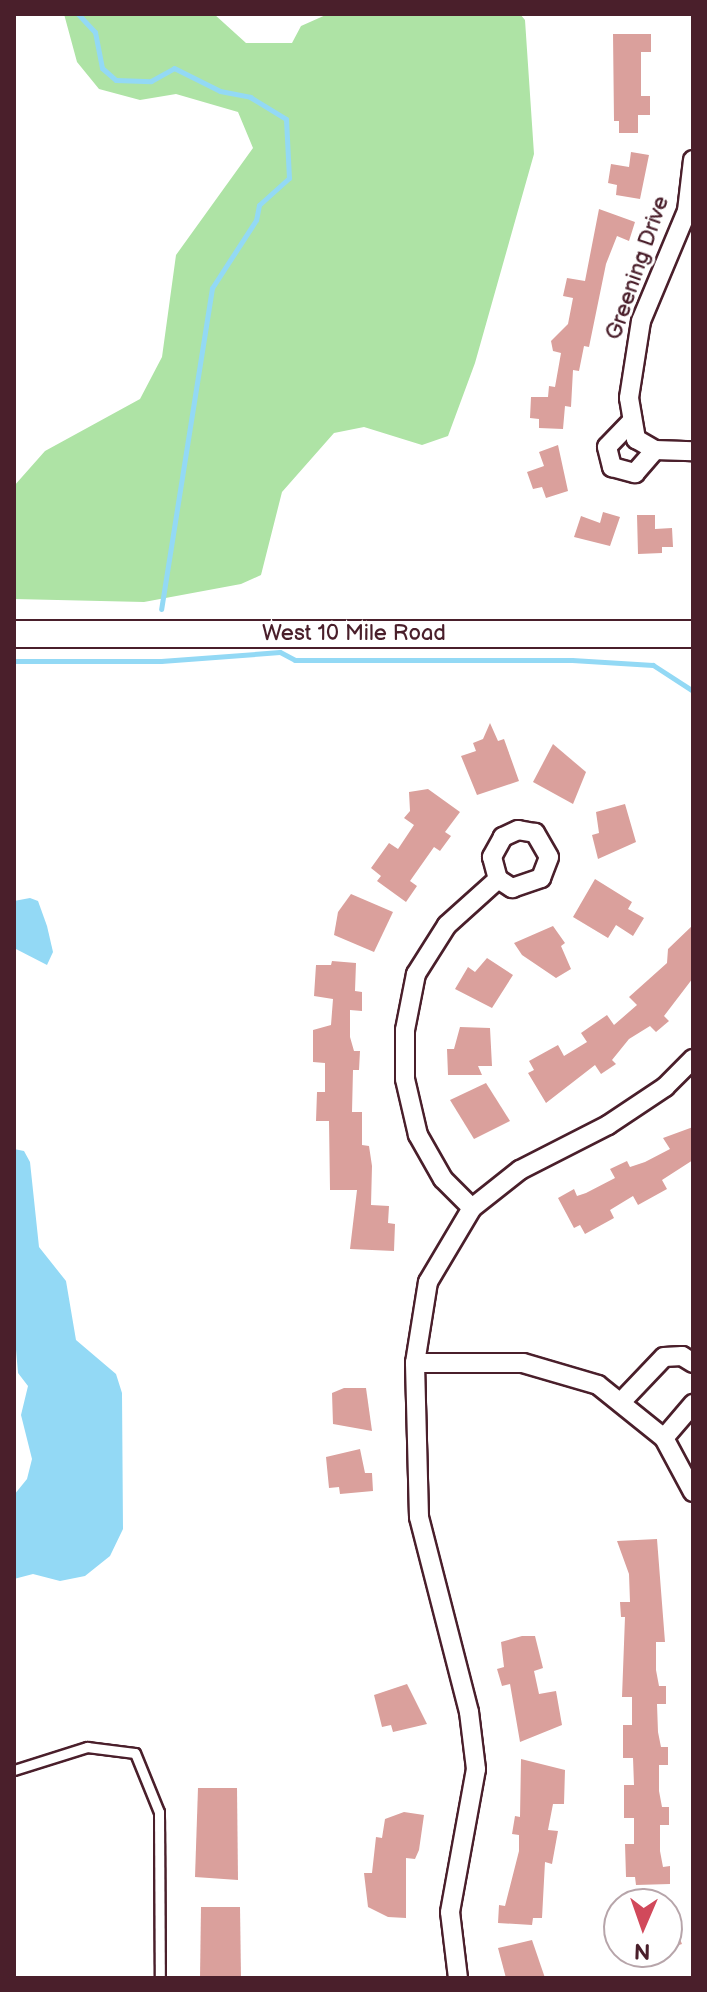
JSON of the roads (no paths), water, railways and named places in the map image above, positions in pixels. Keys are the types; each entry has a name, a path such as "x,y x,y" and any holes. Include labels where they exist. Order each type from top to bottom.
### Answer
{"main road":[{"name":"West 10 Mile Road","path":"14,634 693,634"}],"street":[{"name":"Greening Drive","path":"633,431 638,333 690,211 693,160"},
{"path":"655,450 635,473 612,467 607,447 633,431 655,450 693,451"},
{"path":"472,1208 443,1179 418,1135 405,1079 405,1030 412,986 429,949 498,879"},
{"path":"458,1978 450,1912 473,1798 475,1751 419,1517 415,1363 428,1282 472,1208 520,1170 608,1125 665,1087 693,1059"},
{"path":"623,1400 664,1357 682,1356 693,1363"},
{"path":"415,1363 534,1365 584,1379 623,1400 664,1438 693,1492"},
{"path":"664,1438 693,1404"}],"lane":[{"path":"14,1770 87,1747 135,1753 159,1812 160,1978"}],"water":[{"path":"30,898 38,901 47,926 53,952 47,965 14,948 14,901"},
{"path":"14,1149 24,1151 30,1162 39,1247 66,1281 76,1340 116,1374 122,1393 123,1529 110,1556 85,1576 60,1581 33,1574 14,1579 14,1495 27,1479 32,1459 21,1415 28,1386 18,1373 14,1326"}],"waterway":[{"path":"78,14 95,32 102,68 116,80 151,81 174,68 220,91 250,97 286,119 289,178 259,205 256,220 212,288 161,609"},
{"path":"14,661 161,661 280,652 295,660 572,660 653,665 693,691"}]}
